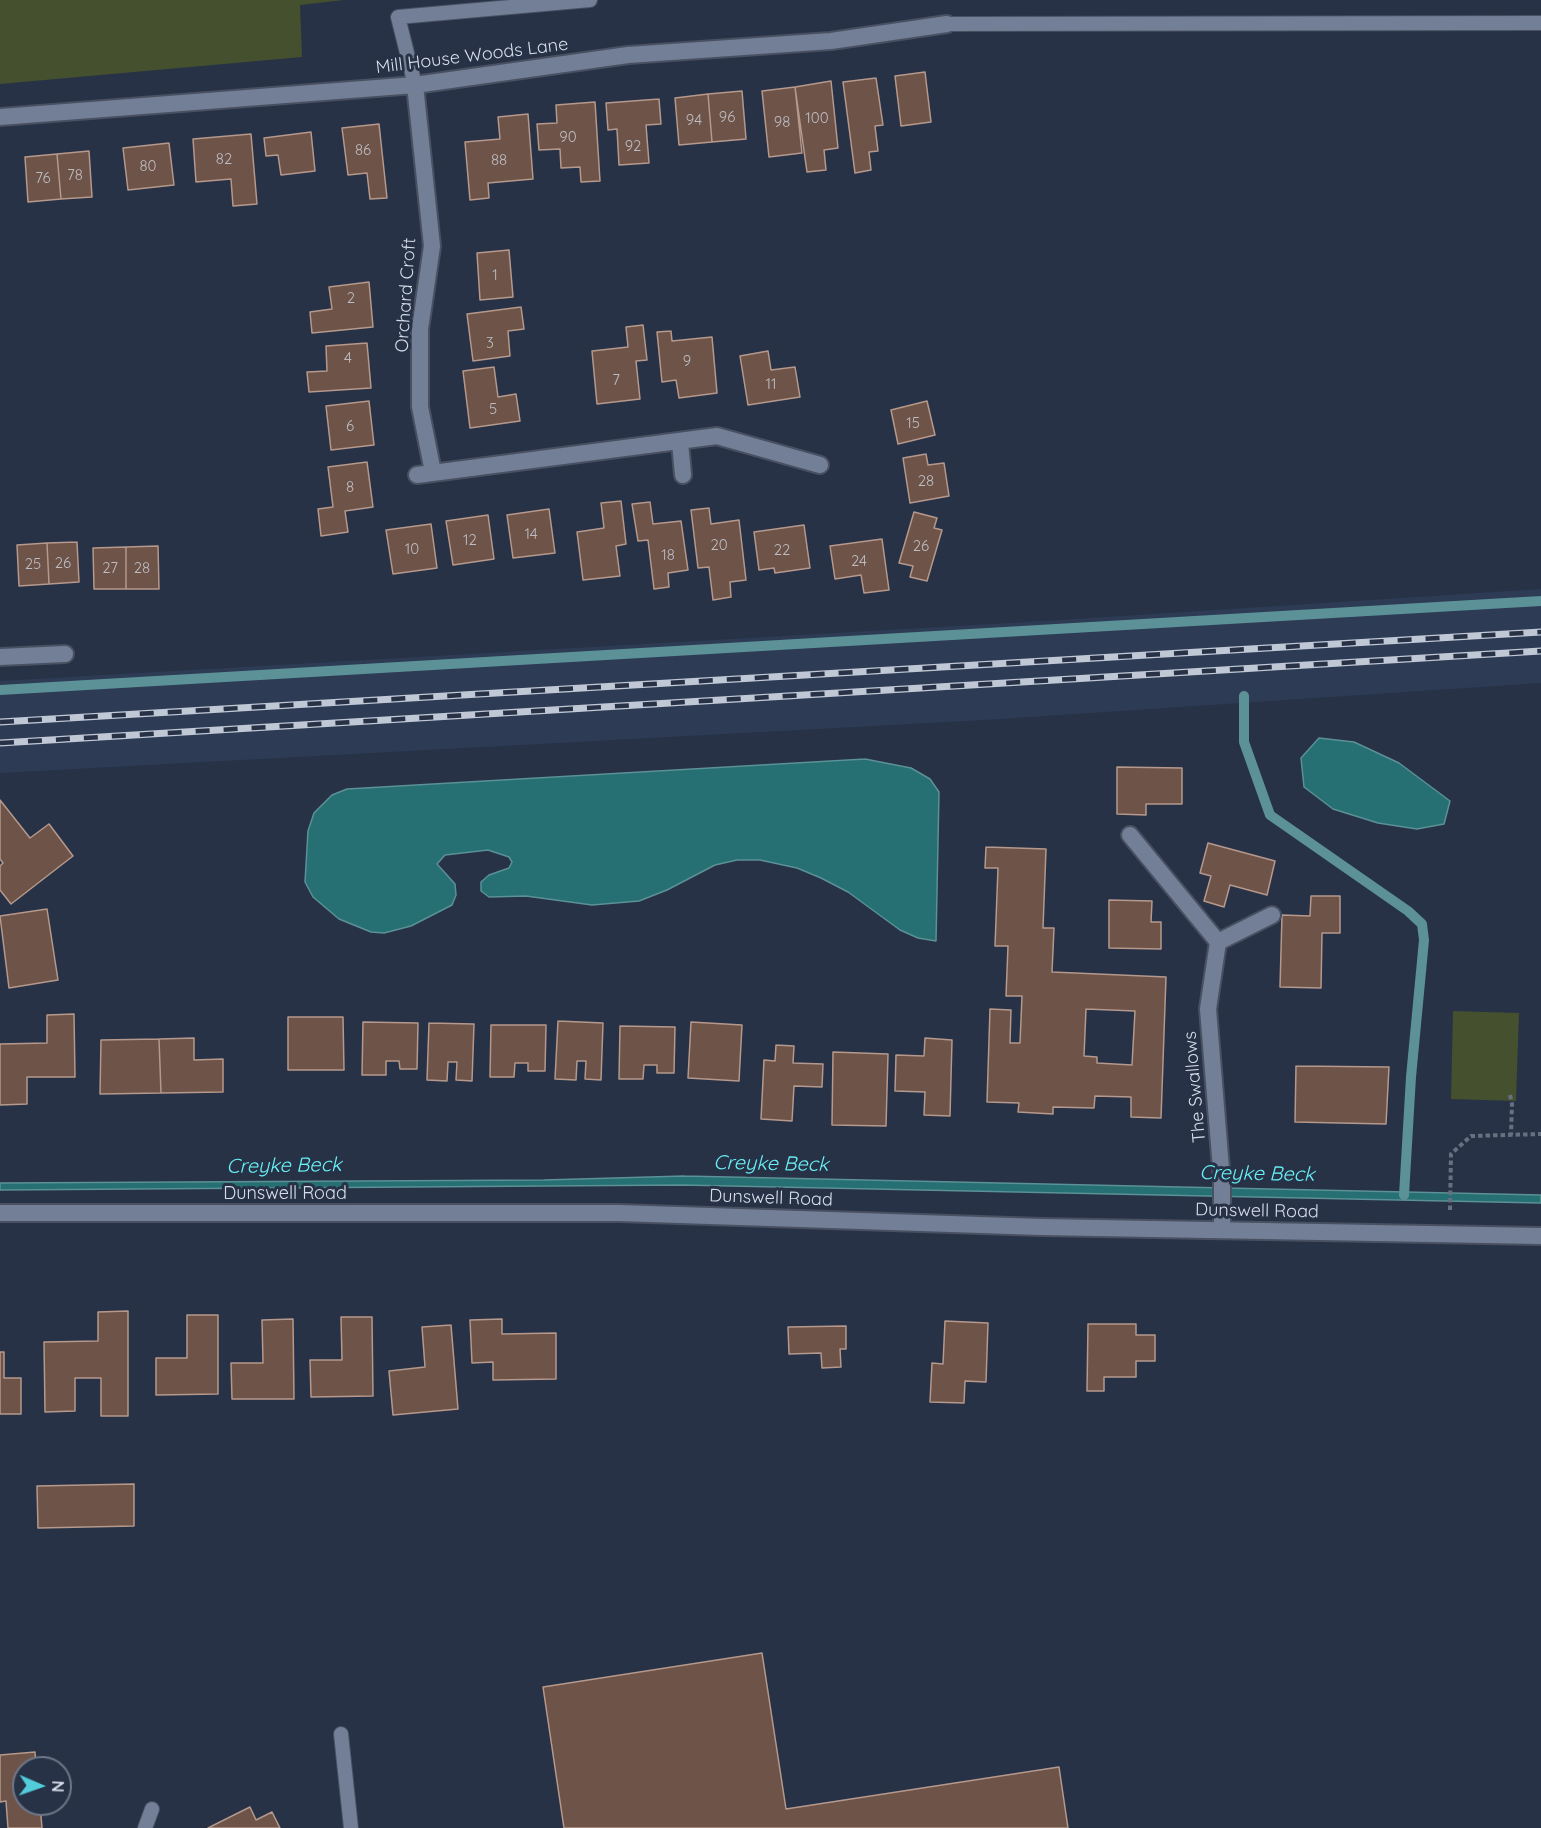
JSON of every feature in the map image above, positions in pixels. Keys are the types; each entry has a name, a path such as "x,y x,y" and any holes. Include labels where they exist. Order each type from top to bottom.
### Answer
{"street":[{"name":"Mill House Woods Lane","path":"0,117 415,85 628,55 831,41 947,24"},
{"name":"Orchard Croft","path":"415,85 432,246 420,329 420,407 425,473 717,436 820,465"},
{"path":"680,442 683,475"},
{"path":"0,657 65,654"},
{"path":"1130,835 1218,942 1272,915"},
{"name":"The Swallows","path":"1218,942 1208,1009 1222,1181 1222,1230"},
{"name":"Dunswell Road","path":"0,1213 619,1213 1222,1230 1541,1236"}],"lane":[{"path":"415,85 398,17 590,0"},
{"path":"947,24 1541,23"},
{"path":"341,1734 351,1828"},
{"path":"145,1828 152,1809"}],"path":[{"path":"1510,1095 1511,1135"},
{"path":"1450,1213 1449,1180 1452,1154 1471,1136 1541,1134"}],"shaded area":[{"path":"0,0 344,0 300,5 302,57 0,84"},
{"path":"1541,589 1541,683 985,720 0,773 0,681 1044,621"},
{"path":"1319,738 1354,742 1399,763 1450,801 1444,824 1417,829 1378,823 1333,809 1304,787 1301,758"},
{"path":"865,759 911,768 930,779 939,792 936,941 918,938 900,930 848,892 821,878 797,868 760,860 737,860 715,865 667,890 639,901 592,905 526,896 489,897 481,891 481,882 489,875 509,868 512,862 509,857 488,850 445,855 437,864 455,884 456,895 452,905 411,926 384,933 371,932 339,919 313,897 305,882 308,831 314,813 332,795 347,789"},
{"path":"1453,1011 1519,1013 1516,1101 1451,1099"},
{"path":"684,1176 1541,1195 1541,1203 682,1185 0,1190 0,1183 544,1180"}],"building":[{"path":"925,72 931,122 901,126 895,76"},
{"path":"876,78 883,125 875,126 878,151 869,152 871,170 855,173 843,82"},
{"path":"831,81 838,148 824,150 826,170 807,172 795,87"},
{"path":"795,87 802,153 769,157 762,91"},
{"path":"742,91 746,139 712,142 708,94"},
{"path":"708,94 712,142 679,145 675,98"},
{"path":"659,99 661,124 646,125 649,163 619,165 617,129 608,130 606,103"},
{"path":"595,102 600,181 581,182 580,167 561,168 560,149 539,150 537,124 557,123 556,105"},
{"path":"528,114 533,179 488,183 489,198 470,200 465,142 500,139 498,117"},
{"path":"379,124 387,198 370,199 367,173 348,175 342,128"},
{"path":"311,132 315,171 281,175 278,155 266,156 264,138"},
{"path":"251,134 257,204 233,206 231,179 196,182 193,139"},
{"path":"169,143 174,185 128,190 123,148"},
{"path":"89,151 92,197 61,199 57,154"},
{"path":"57,154 61,199 28,202 25,157"},
{"path":"509,250 513,297 480,300 477,253"},
{"path":"369,282 373,327 312,333 310,312 332,309 329,287"},
{"path":"521,307 524,329 508,331 510,356 473,361 467,314"},
{"path":"643,325 647,360 636,361 640,399 597,404 592,351 628,347 626,327"},
{"path":"671,331 672,341 712,337 717,393 679,398 676,380 662,382 657,332"},
{"path":"367,343 371,388 309,392 307,372 327,371 326,346"},
{"path":"768,351 771,370 795,367 800,397 748,405 740,356"},
{"path":"494,367 498,397 516,394 520,421 470,428 463,371"},
{"path":"369,401 374,445 331,450 326,406"},
{"path":"927,401 935,435 898,444 891,410"},
{"path":"926,454 928,465 944,463 949,496 910,503 903,458"},
{"path":"367,462 373,507 345,511 348,532 321,536 318,509 333,507 328,467"},
{"path":"621,501 626,544 616,546 620,576 583,580 577,532 604,528 601,503"},
{"path":"650,502 653,524 681,521 688,570 668,573 669,587 654,589 648,540 638,541 632,504"},
{"path":"709,508 711,524 739,520 746,580 730,582 731,597 713,600 709,567 698,568 691,510"},
{"path":"549,509 555,553 513,558 507,515"},
{"path":"914,512 937,518 934,528 942,530 927,581 910,577 913,566 899,563"},
{"path":"488,515 494,559 453,565 446,521"},
{"path":"431,524 437,568 393,574 386,530"},
{"path":"804,525 810,568 775,573 774,568 759,570 754,532"},
{"path":"882,539 889,590 864,593 861,575 835,579 830,546"},
{"path":"77,542 79,582 49,584 47,543"},
{"path":"47,543 49,584 19,586 17,545"},
{"path":"158,546 159,589 126,589 126,547"},
{"path":"126,547 126,589 94,589 93,548"},
{"path":"1117,767 1182,768 1182,804 1146,804 1146,815 1117,814"},
{"path":"0,800 30,838 49,824 73,856 11,904 0,890 0,866 3,863 0,859"},
{"path":"1208,843 1275,861 1267,895 1230,885 1224,907 1204,901 1211,876 1200,873"},
{"path":"986,847 1046,849 1043,928 1054,928 1052,972 1166,977 1161,1118 1131,1117 1131,1097 1095,1096 1094,1108 1053,1107 1053,1114 1018,1112 1019,1103 987,1102 990,1009 1011,1010 1010,1043 1020,1043 1022,996 1006,996 1008,946 995,946 998,868 985,868","holes":["1086,1009 1135,1011 1132,1065 1097,1063 1097,1057 1084,1056"]},
{"path":"1311,896 1340,896 1340,933 1322,933 1321,988 1280,987 1282,915 1310,916"},
{"path":"1109,900 1152,901 1151,922 1161,922 1161,949 1109,948"},
{"path":"47,909 58,980 9,988 0,916"},
{"path":"74,1014 75,1077 27,1077 27,1104 0,1105 0,1044 47,1043 47,1015"},
{"path":"288,1017 343,1017 344,1070 288,1070"},
{"path":"558,1021 603,1023 601,1080 585,1079 586,1061 577,1061 576,1080 555,1079"},
{"path":"363,1022 418,1023 417,1069 400,1069 399,1061 386,1061 386,1075 362,1075"},
{"path":"691,1022 742,1025 739,1081 688,1078"},
{"path":"429,1023 474,1024 472,1081 456,1080 457,1062 448,1062 447,1081 427,1080"},
{"path":"491,1025 546,1025 545,1071 528,1071 528,1063 515,1063 514,1077 490,1077"},
{"path":"620,1026 675,1027 674,1073 657,1073 657,1065 644,1065 643,1079 619,1079"},
{"path":"194,1038 194,1060 223,1059 223,1092 161,1093 159,1039"},
{"path":"925,1038 952,1040 950,1116 924,1115 925,1092 895,1091 896,1055 924,1056"},
{"path":"159,1039 161,1093 100,1094 101,1040"},
{"path":"776,1045 794,1046 793,1063 823,1064 822,1087 794,1086 792,1121 761,1119 764,1060 775,1061"},
{"path":"833,1052 888,1054 886,1126 832,1125"},
{"path":"1296,1066 1389,1067 1386,1124 1295,1122"},
{"path":"128,1311 128,1416 101,1416 101,1378 75,1378 75,1411 45,1412 44,1342 98,1341 98,1312"},
{"path":"187,1315 218,1315 218,1394 156,1395 156,1358 187,1358"},
{"path":"341,1317 372,1317 373,1396 311,1397 310,1360 342,1360"},
{"path":"293,1319 294,1399 232,1399 231,1363 263,1363 262,1320"},
{"path":"502,1319 502,1334 556,1333 556,1379 493,1380 493,1362 472,1363 470,1320"},
{"path":"945,1321 988,1323 986,1382 965,1381 964,1403 930,1402 932,1363 943,1364"},
{"path":"1088,1324 1136,1324 1136,1335 1155,1335 1155,1361 1136,1361 1136,1377 1104,1377 1104,1391 1087,1391"},
{"path":"451,1325 458,1409 393,1415 389,1371 425,1367 422,1327"},
{"path":"846,1326 846,1349 840,1349 841,1367 822,1368 821,1353 789,1354 788,1327"},
{"path":"0,1352 4,1352 4,1378 21,1378 21,1414 0,1414"},
{"path":"134,1484 134,1526 38,1528 37,1486"},
{"path":"762,1653 786,1809 1059,1767 1068,1828 564,1828 543,1687"},
{"path":"35,1752 35,1756 12,1756 12,1816 41,1816 42,1828 8,1828 6,1801 0,1802 0,1755"},
{"path":"250,1807 256,1820 272,1812 280,1828 208,1828"}],"waterway":[{"path":"0,690 1541,601"},
{"path":"1244,696 1244,742 1270,815 1408,911 1422,924 1424,940 1411,1077 1404,1195"}],"railway":[{"path":"0,722 1541,632"},
{"path":"0,743 1541,651"}],"water label":[{"name":"Creyke Beck","path":"771,1164"},
{"name":"Creyke Beck","path":"284,1166"},
{"name":"Creyke Beck","path":"1257,1174"}]}
